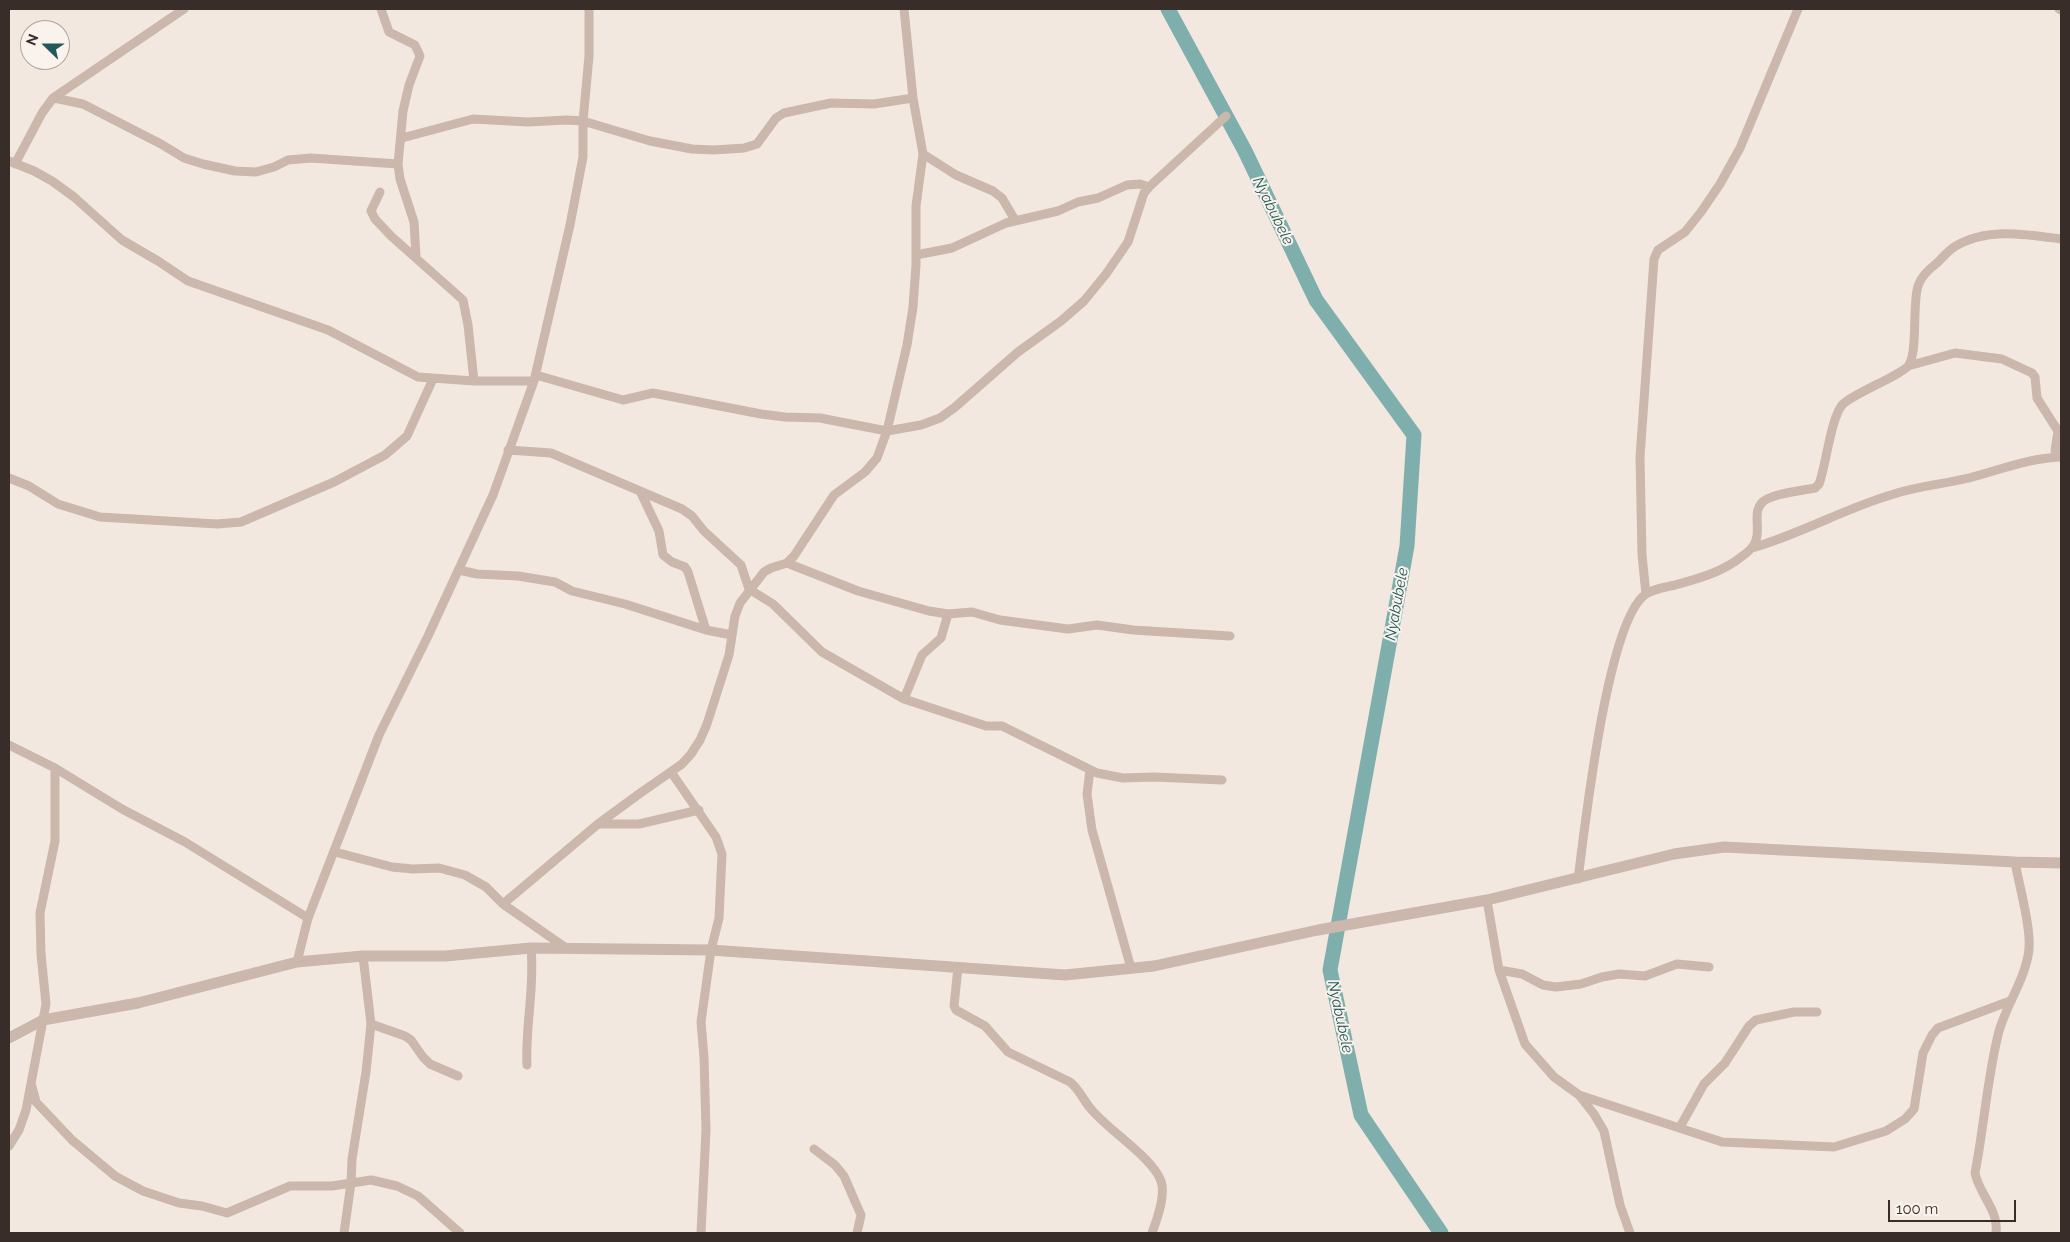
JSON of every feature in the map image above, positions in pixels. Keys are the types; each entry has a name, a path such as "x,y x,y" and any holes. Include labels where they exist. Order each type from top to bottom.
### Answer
{"street":[{"path":"184,9 54,98 42,113 12,162 40,175 74,197 122,240 188,281 328,330 410,374 433,379 474,381 535,378 616,399 623,400 652,392 761,414 820,418 887,431 921,425 940,418 1018,352 1061,322 1084,301 1128,242 1144,193 1148,187 1226,116"},
{"path":"380,9 389,32 415,45 420,56 409,85 403,111 402,138 398,164 400,179 414,222 416,257"},
{"path":"297,962 308,918 379,735 493,496 535,378 577,194 583,157 583,122 589,56 589,9"},
{"path":"503,904 598,824 682,764 700,740 729,655 737,610 750,589 764,572 787,563 794,556 834,495 865,472 877,458 887,431 907,345 913,307 916,206 923,154 913,98 904,9"},
{"path":"1646,594 1642,555 1640,457 1654,259 1658,250 1685,232 1720,184 1740,148 1798,9"},
{"path":"54,98 83,104 121,122 184,158 235,171 256,172 288,160 311,158 366,160 398,164"},
{"path":"402,138 473,119 520,122 583,122 650,141 692,149 744,148 757,144 775,120 784,113 831,104 874,104 913,98"},
{"path":"923,154 956,174 998,194 1015,220"},
{"path":"916,255 952,248 992,228 1015,220 1058,211 1078,202 1098,198 1127,185 1140,184 1148,187"},
{"path":"380,192 371,211 375,219 391,236 463,300 468,325 474,381"},
{"path":"1908,366 1912,354 1918,286 1923,276 1953,247 1984,234 2027,234 2061,239"},
{"path":"1752,548 1756,540 1757,511 1760,505 1767,499 1815,488 1819,484 1834,422 1842,405 1908,366 1954,353 2002,359 2013,366 2032,373 2035,377 2037,398 2058,431 2054,451 2061,457"},
{"path":"9,478 29,486 58,504 100,517 217,524 241,522 334,482 385,455 407,436 433,379"},
{"path":"508,450 551,453 682,509 692,516 704,531 741,565 750,589 773,604 822,652 904,699 986,726 1002,726 1090,770 1123,778 1154,777 1222,780"},
{"path":"1578,879 1600,726 1612,670 1624,626 1633,607 1646,594 1715,572 1739,559 1752,548 1789,536 1837,515 1894,494 1976,476 2024,461 2061,457"},
{"path":"641,493 659,531 664,555 672,562 684,567 688,572 706,630"},
{"path":"787,563 884,600 948,614 972,612 1000,620 1068,628 1097,625 1230,636"},
{"path":"459,570 477,574 518,576 554,582 572,591 624,604 706,630 732,634"},
{"path":"904,699 922,655 941,638 948,614"},
{"path":"9,745 55,768 122,809 185,842 308,918"},
{"path":"9,1146 23,1121 46,1004 41,954 40,912 56,841 55,768"},
{"path":"1090,770 1087,794 1092,830 1131,968"},
{"path":"671,772 716,837 722,854 721,902 711,950 701,1022 706,1130 701,1233"},
{"path":"598,824 639,824 698,810"},
{"path":"10,1038 43,1020 138,1002 297,962 363,956 444,956 531,948 711,950 1065,975 1154,966 1318,930 1375,922 1487,900 1674,854 1724,847 2061,863"},
{"path":"335,852 392,867 448,870 466,875 486,887 503,904 566,948"},
{"path":"1996,1233 1992,1210 1976,1181 1975,1173 1983,1114 1998,1034 2024,968 2029,949 2015,862"},
{"path":"1487,900 1499,970 1526,1044 1554,1077 1579,1095 1604,1131 1620,1205 1630,1233"},
{"path":"527,1065 527,1024 531,1004 533,969 531,948"},
{"path":"344,1233 351,1183 352,1159 366,1072 371,1024 363,956"},
{"path":"1499,970 1522,974 1543,985 1556,987 1581,984 1619,974 1645,976 1677,964 1710,967"},
{"path":"958,967 954,1006 956,1010 985,1026 1008,1052 1070,1082 1078,1089 1100,1118 1155,1168 1162,1183 1161,1200 1152,1233"},
{"path":"1579,1095 1722,1142 1822,1147 1848,1144 1886,1131 1905,1119 1914,1109 1923,1053 1932,1035 1938,1028 2010,1001"},
{"path":"1680,1127 1704,1084 1725,1063 1749,1026 1756,1020 1794,1012 1817,1012"},
{"path":"371,1024 405,1036 411,1040 430,1064 458,1076"},
{"path":"31,1083 36,1102 72,1140 91,1158 126,1183 144,1191 179,1203 202,1206 227,1213 288,1187 332,1186 371,1180 408,1190 439,1213 460,1233"},
{"path":"814,1149 835,1165 844,1176 860,1215 857,1233"}],"waterway":[{"name":"Nyabubele","path":"1168,9 1245,151 1316,300 1414,435 1407,546 1330,970 1361,1115 1441,1233"}]}
